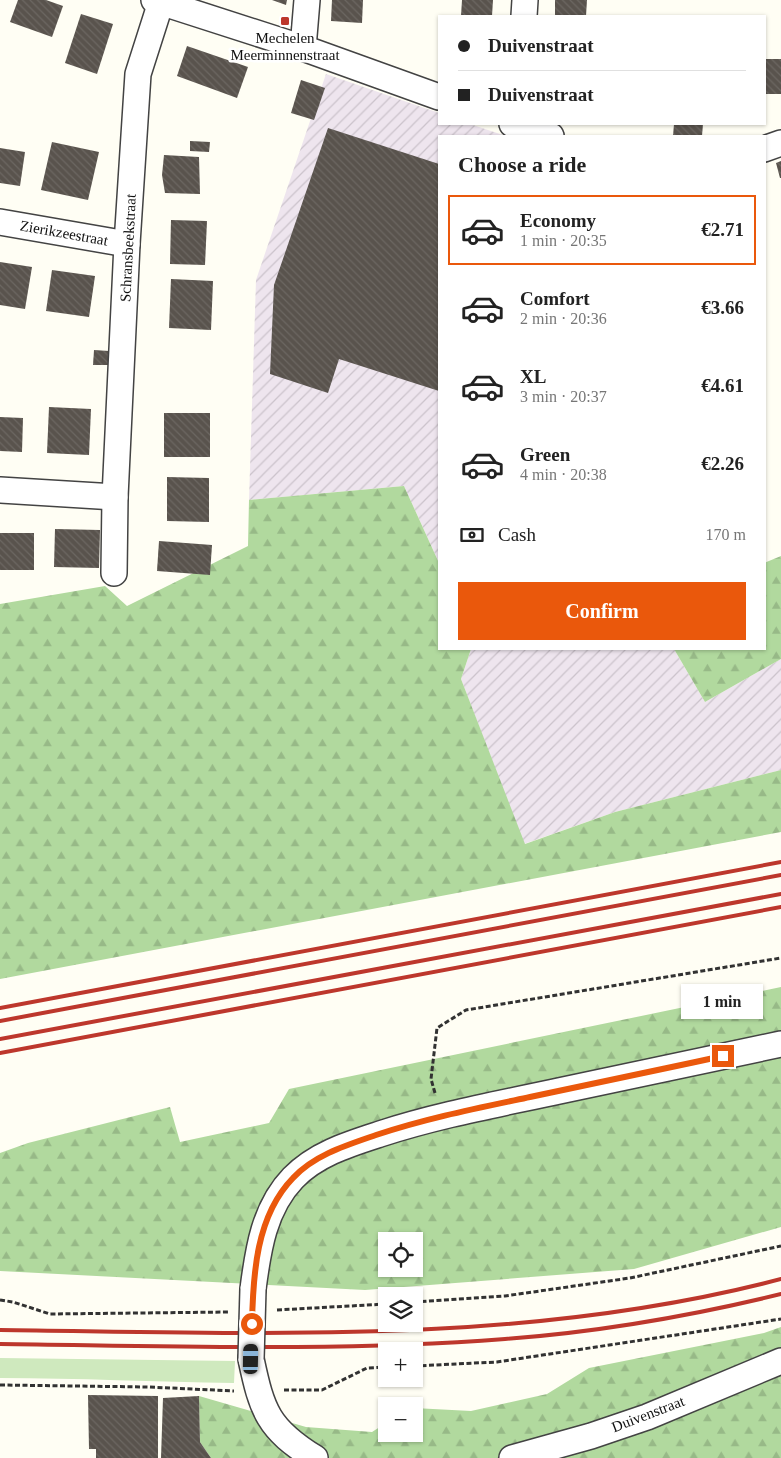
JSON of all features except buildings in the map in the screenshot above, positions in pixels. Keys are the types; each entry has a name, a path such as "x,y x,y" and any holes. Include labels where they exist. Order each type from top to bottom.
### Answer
{"street":[{"path":"303,48 307,0"},
{"path":"524,15 525,0"},
{"path":"157,1 303,48 438,97"},
{"name":"Schransbeekstraat","path":"114,573 115,497 127,244 138,74 157,1"},
{"path":"516,125 549,135"},
{"path":"766,148 781,143"},
{"name":"Zierikzeestraat","path":"0,222 127,244"},
{"path":"0,490 115,497"},
{"path":"315,1458 292,1444 277,1428 265,1410 258,1394 251,1359 252,1289 257,1257 264,1228 277,1198 293,1178 315,1160 352,1143 440,1116 781,1044"},
{"name":"Duivenstraat","path":"512,1458 591,1436 646,1416 781,1361"}],"path":[{"path":"440,1116 432,1079 437,1028 466,1010 781,958"},
{"path":"423,1301 505,1296 630,1278 781,1246"},
{"path":"0,1300 13,1302 50,1314 237,1312"},
{"path":"276,1310 378,1304"},
{"path":"423,1366 497,1362 781,1319"},
{"path":"276,1390 322,1390 367,1368 378,1367"},
{"path":"0,1385 149,1387 240,1391"}],"shaded area":[{"path":"326,74 438,113 438,125 473,125 503,135 438,135 438,561 404,486 249,500 256,280"},
{"path":"471,650 675,650 705,702 781,659 781,770 615,812 524,844 461,679"}],"green space":[{"path":"404,486 438,561 438,650 471,650 461,679 525,844 615,812 781,770 781,832 0,979 0,604 105,586 127,606 248,546 249,500"},
{"path":"781,556 781,659 705,702 675,650 766,650 766,562"},
{"path":"781,987 781,1227 634,1269 403,1287 378,1287 378,1289 365,1290 0,1271 0,1153 28,1143 170,1107 180,1142 269,1123 289,1089"},
{"path":"781,1327 781,1458 211,1458 200,1442 199,1396 306,1427 372,1432 378,1428 378,1442 423,1442 423,1408 471,1411 547,1394 589,1368 764,1333"},
{"path":"0,1358 235,1361 234,1383 0,1378"}],"railway":[{"path":"0,1008 781,862"},
{"path":"0,1021 781,875"},
{"path":"0,1039 781,894"},
{"path":"0,1053 781,907"},
{"path":"0,1330 295,1333 393,1331 491,1325 588,1316 685,1301 781,1279"},
{"path":"0,1344 316,1347 379,1346 505,1339 575,1332 644,1322 781,1294"}],"place":[{"name":"Mechelen Meerminnenstraat","path":"285,21"}],"route":[{"path":"252,1324 252,1289 264,1228 277,1198 293,1178 315,1160 352,1143 428,1119 723,1056"}]}
